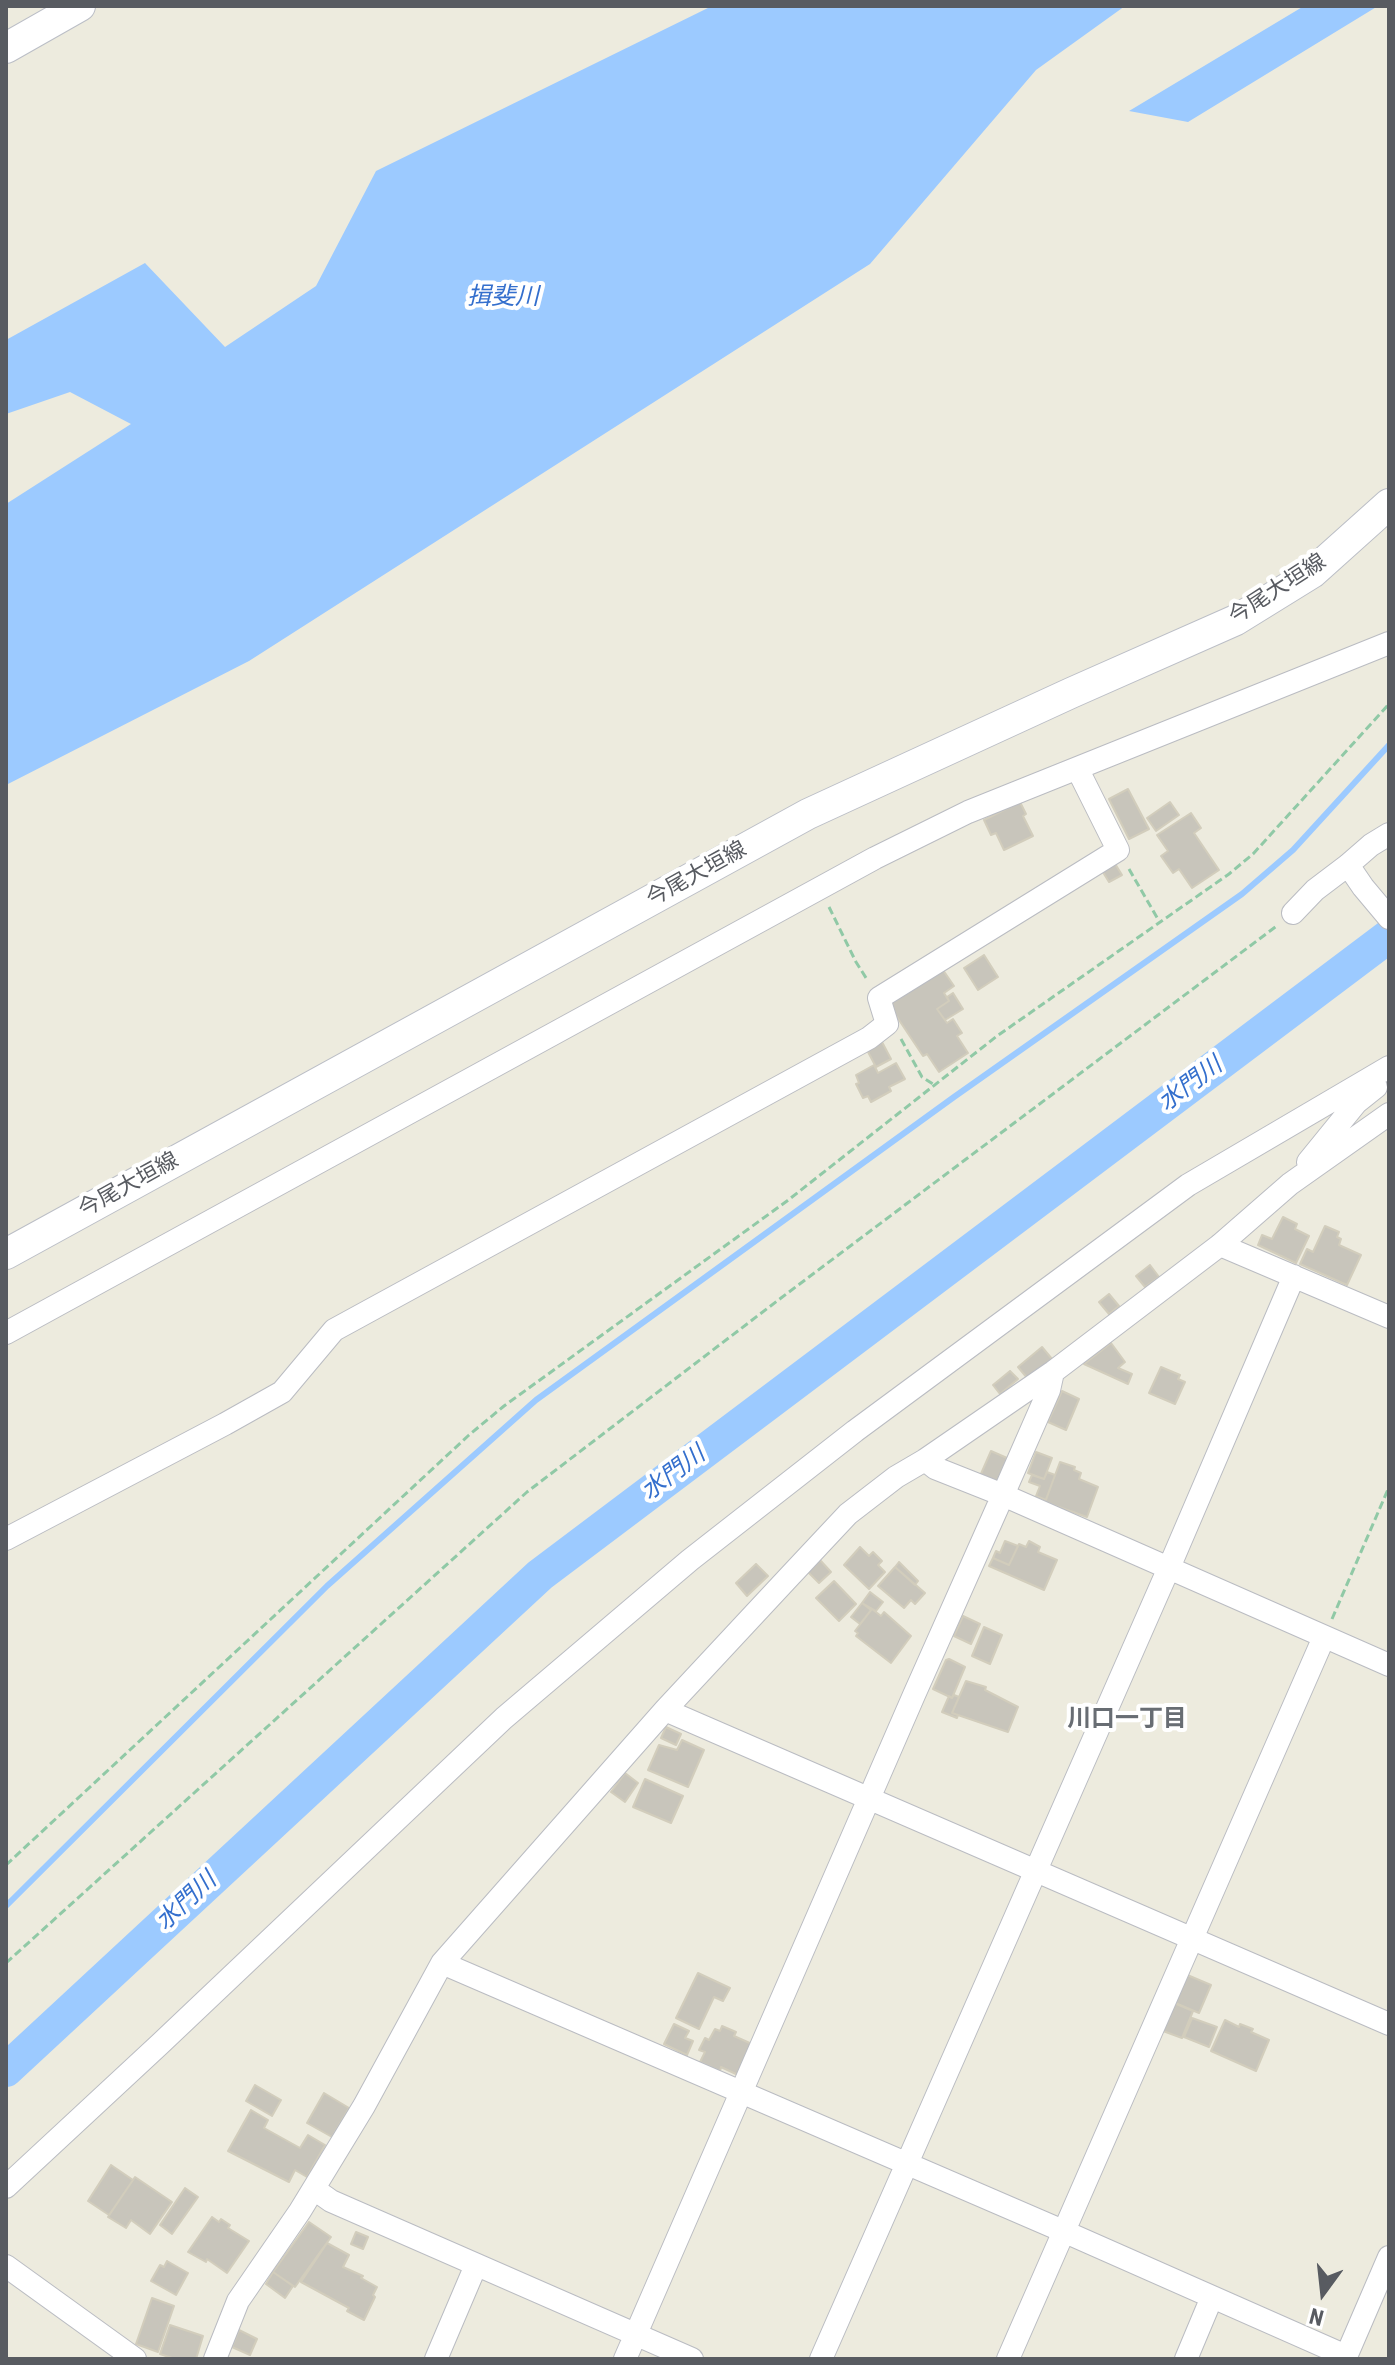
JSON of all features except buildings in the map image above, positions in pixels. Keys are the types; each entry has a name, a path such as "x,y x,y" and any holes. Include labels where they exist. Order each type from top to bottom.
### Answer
{"main road":[{"path":"6,48 80,6"},
{"name":"今尾大垣線","path":"6,1254 808,814 1236,620 1312,573 1389,504"}],"street":[{"path":"6,1333 875,858 968,812 1389,643"},
{"path":"6,1539 282,1392 334,1330 869,1038 887,1024 879,998 1118,850 1078,770"},
{"path":"1293,913 1315,890 1389,834"},
{"path":"1348,865 1389,918"},
{"path":"6,2187 504,1718 690,1560 855,1431 1188,1185 1389,1067"},
{"path":"1290,1184 1356,1103 1389,1077"},
{"path":"215,2359 238,2301 314,2189 364,2106 442,1963 665,1710 848,1514 896,1477 1053,1372 1220,1245 1290,1184 1389,1114"},
{"path":"1220,1245 1389,1317"},
{"path":"821,2359 1294,1276"},
{"path":"625,2359 1049,1390 1053,1372"},
{"path":"925,1460 935,1468 1389,1665"},
{"path":"1008,2359 1324,1637"},
{"path":"665,1710 1389,2024"},
{"path":"442,1963 1063,2231 1345,2358 1389,2257"},
{"path":"314,2189 331,2201 692,2359"},
{"path":"436,2359 476,2265"},
{"path":"6,2266 135,2359"},
{"path":"1186,2359 1212,2297"}],"path":[{"path":"6,1865 469,1435 548,1373 787,1201 997,1036 1229,874 1253,854 1389,704"},
{"path":"1118,850 1159,921"},
{"path":"829,907 856,962 879,998"},
{"path":"6,1963 527,1492 1293,913"},
{"path":"887,1024 897,1028 922,1077 936,1086"},
{"path":"1324,1637 1389,1487"}],"water":[{"name":"揖斐川","path":"712,6 1125,6 1036,70 870,264 249,661 6,785 6,504 131,424 70,392 6,414 6,340 145,263 225,347 316,286 376,171"},
{"path":"1304,6 1378,6 1188,122 1129,111"}],"waterway":[{"path":"6,1906 327,1586 536,1400 954,1097 1242,894 1293,850 1389,745"},
{"name":"水門川","path":"6,2070 540,1575 1389,936"}],"district":[{"name":"川口一丁目","path":"1127,1720"}]}
